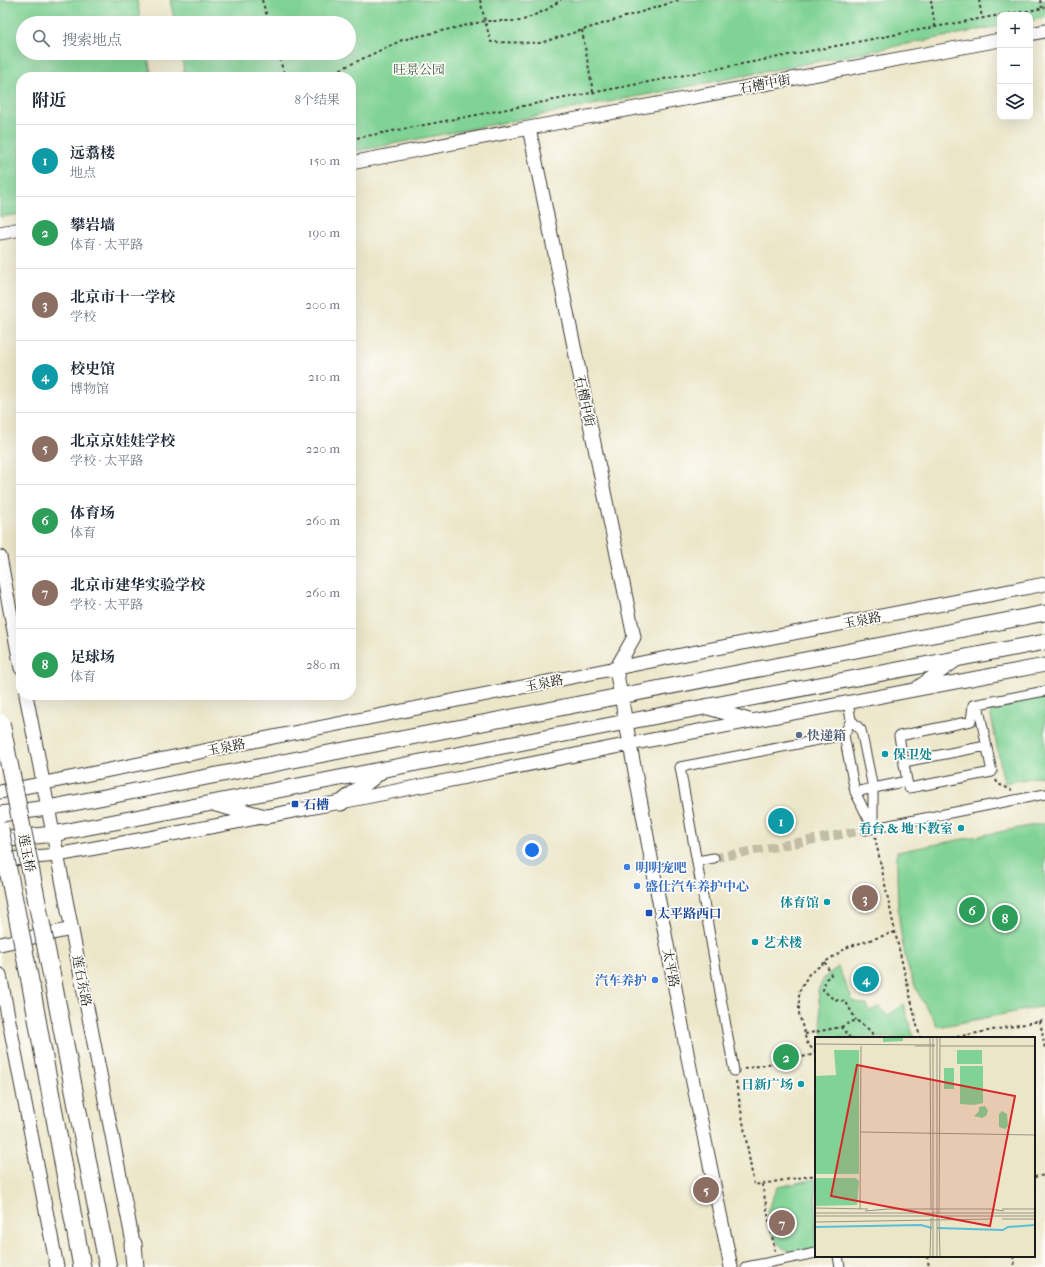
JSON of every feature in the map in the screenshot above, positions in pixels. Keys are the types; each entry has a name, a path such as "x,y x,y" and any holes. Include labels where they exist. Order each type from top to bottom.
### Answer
{"highway":[{"name":"莲玉桥","path":"1,720 108,1267"},
{"name":"莲玉桥","path":"0,829 31,986 82,1267"},
{"path":"133,1244 134,1267"}],"main road":[{"name":"玉泉路","path":"0,814 48,808 1045,613"},
{"path":"0,840 53,834 1045,642"},
{"path":"340,803 383,769"},
{"path":"211,803 266,817"}],"street":[{"path":"1033,33 1045,31"},
{"name":"石槽中街","path":"356,162 529,128 997,41"},
{"name":"石槽中街","path":"529,128 634,637 616,669"},
{"path":"0,233 16,230"},
{"path":"0,557 16,642"},
{"name":"玉泉路","path":"0,792 1045,584"},
{"path":"914,690 960,658"},
{"path":"0,860 57,855 266,817 630,744 1045,665"},
{"name":"太平路","path":"616,669 686,1050 731,1267"},
{"path":"978,704 992,772 909,788 899,736 971,721 973,705 978,704 1045,691"},
{"name":"莲石东路","path":"27,700 138,1267"},
{"path":"848,703 851,720 861,730 873,788 869,829"},
{"path":"705,707 752,721"},
{"path":"851,720 844,735 855,792 869,829"},
{"path":"734,1070 680,767 844,735"},
{"path":"904,762 986,746"},
{"path":"855,792 907,781"},
{"path":"869,829 1045,794"},
{"path":"697,861 714,858"},
{"path":"0,944 72,930"},
{"path":"0,975 57,1267"},
{"path":"746,1267 815,1253"},
{"path":"838,1257 840,1267"}],"path":[{"path":"262,0 267,16"},
{"path":"480,0 491,42 540,43 680,0"},
{"path":"335,72 402,40 485,21 521,21 546,10 561,0"},
{"path":"931,0 935,26"},
{"path":"979,0 982,18"},
{"path":"1019,12 1044,8 1040,0"},
{"path":"356,138 935,26 997,16"},
{"path":"582,30 593,92"},
{"path":"280,60 284,72"},
{"path":"992,772 998,784 1029,798"},
{"path":"869,829 920,1037"},
{"path":"815,1053 807,1043 799,1014 799,992 809,974 848,947 895,932"},
{"path":"825,962 831,975 826,979 823,990 833,999 846,1002 856,1020 871,1030 874,1037"},
{"path":"805,1034 842,1027 856,1020"},
{"path":"956,1037 1045,1020"},
{"path":"1040,1021 1045,1049"},
{"path":"842,1027 849,1037"},
{"path":"815,1054 734,1070 754,1185 815,1175"},
{"path":"1035,1177 1045,1175"},
{"path":"762,1184 777,1260"},
{"path":"926,1257 929,1267"},
{"path":"1013,1257 1015,1267"}],"green space":[{"path":"0,0 137,0 140,16 16,16 16,60 148,60 151,72 16,72 16,215 0,217"},
{"name":"旺景公园","path":"170,0 1045,0 1045,18 1033,20 1033,12 997,12 997,27 356,151 356,72 184,72 182,60 356,60 356,16 173,16"},
{"path":"1045,695 1045,775 1004,783 989,706"},
{"path":"1045,823 1045,1006 938,1027 915,986 909,970 901,937 897,886 897,852"},
{"path":"838,967 853,1001 867,1005 869,1011 879,1007 888,1016 903,1004 914,1037 823,1037 818,990 825,977"},
{"path":"815,1179 815,1248 793,1252 785,1249 777,1242 771,1231 768,1212 771,1201 778,1187"}],"tunnel":[{"path":"714,858 865,830"}],"place":[{"name":"快递箱","path":"799,735"},
{"name":"保卫处","path":"885,754"},
{"name":"石槽","path":"295,804"},
{"name":"远翥楼","path":"781,821"},
{"name":"看台 & 地下教室","path":"961,828"},
{"name":"明明宠吧","path":"627,867"},
{"name":"盛仕汽车养护中心","path":"637,886"},
{"name":"北京市十一学校","path":"865,898"},
{"name":"体育馆","path":"827,902"},
{"name":"体育场","path":"972,910"},
{"name":"太平路西口","path":"649,913"},
{"name":"足球场","path":"1005,918"},
{"name":"艺术楼","path":"755,942"},
{"name":"校史馆","path":"866,979"},
{"name":"汽车养护","path":"655,980"},
{"name":"攀岩墙","path":"786,1057"},
{"name":"日新广场","path":"801,1084"},
{"name":"北京京娃娃学校","path":"706,1190"},
{"name":"北京市建华实验学校","path":"782,1223"}]}
